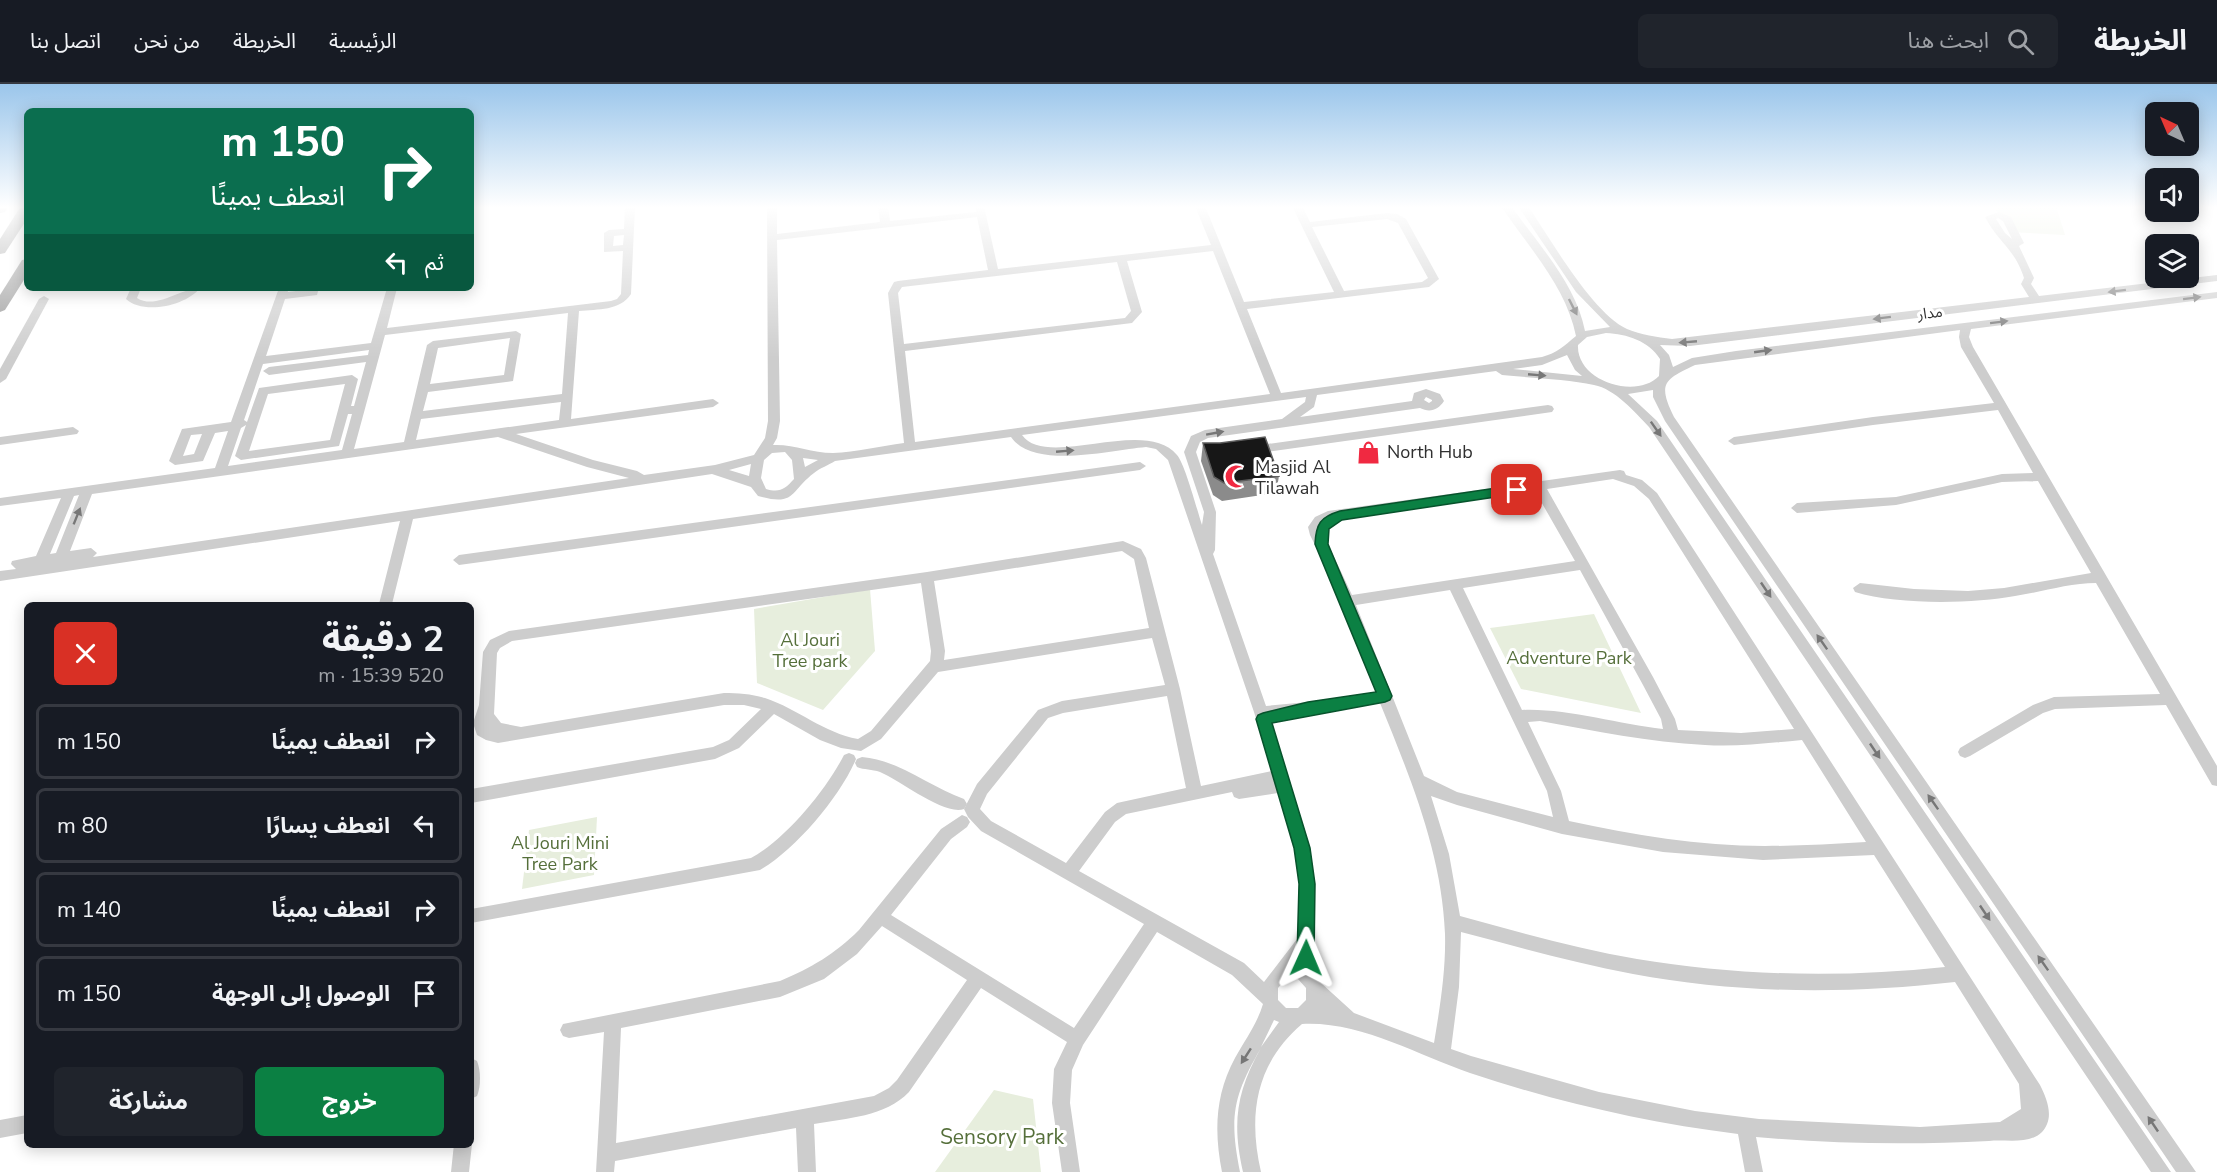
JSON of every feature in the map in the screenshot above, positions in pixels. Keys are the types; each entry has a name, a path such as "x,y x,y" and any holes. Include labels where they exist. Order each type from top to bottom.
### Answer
{"highway":[{"path":"0,289 21,257"},
{"path":"0,307 24,267"}],"street":[{"path":"380,333 613,304 625,298 627,257"},
{"path":"773,257 774,421 771,438 754,471 756,484 762,493 768,495 789,493 815,466 833,457"},
{"path":"990,257 993,272"},
{"path":"910,447 893,293 896,286 905,282 1131,257"},
{"path":"1221,257 1277,397"},
{"path":"1322,257 1340,294"},
{"path":"1240,306 1425,285 1431,283 1434,277 1422,257"},
{"path":"1540,257 1570,301 1579,322 1581,336"},
{"path":"1558,257 1587,300 1606,319 1622,331 1644,339 1663,355 1667,364 1663,378 1661,404 1668,418 2187,1172"},
{"path":"2020,257 2029,278 2051,299"},
{"path":"899,348 1132,320 1137,310 1120,258"},
{"path":"2029,278 2026,284 2037,301"},
{"name":"مدار","path":"1644,339 1672,343 1690,342 2217,278"},
{"path":"134,291 131,298 139,304 180,299 194,291"},
{"path":"220,472 282,292 313,291"},
{"path":"347,454 391,291"},
{"name":"مدار","path":"1663,378 1684,364 1701,360 2217,295"},
{"path":"0,379 44,299"},
{"path":"565,424 574,309"},
{"path":"1967,326 1964,337 1967,347 2217,780"},
{"path":"1437,376 1542,361 1556,357 1572,347 1581,336 1599,330 1622,331"},
{"path":"1934,330 1967,347"},
{"path":"409,446 433,345 516,334 509,378 423,389"},
{"path":"1572,347 1571,356 1575,365 1596,382"},
{"path":"253,375 374,352"},
{"path":"258,362 273,358 358,354"},
{"path":"269,371 273,358"},
{"path":"0,576 181,550 227,540 705,470 761,455 776,447 794,452 833,457 1424,377 1502,371 1596,382 1614,389 1639,409 1653,424 2162,1172"},
{"path":"1424,377 1426,401 1432,425"},
{"path":"1614,389 1642,390 1663,378"},
{"path":"352,379 344,411 335,443 241,456 263,391 352,379"},
{"path":"1410,379 1426,401 1449,423"},
{"path":"1283,422 1310,404 1312,398 1310,393"},
{"path":"417,416 567,397"},
{"path":"1208,555 1208,506 1190,448 1200,436 1426,401"},
{"path":"0,502 713,403"},
{"path":"1734,441 2001,406"},
{"path":"344,411 359,409"},
{"path":"1240,452 1548,409"},
{"path":"210,429 199,458 175,461 186,432 210,429 235,426 253,420"},
{"path":"774,421 800,465 800,479"},
{"path":"0,441 73,430"},
{"path":"499,433 585,462 633,474 642,480"},
{"path":"1014,433 1017,440 1024,445 1049,451 1139,443 1154,444 1170,453 1176,464 1201,542 1208,555 1262,716 1305,866 1306,958 1313,986 1314,1005 1274,1041 1248,1092 1244,1134 1252,1172"},
{"path":"181,477 187,459"},
{"path":"1176,464 1193,463"},
{"path":"459,560 1140,466"},
{"path":"705,470 727,473 756,484"},
{"path":"1195,794 1173,689 1141,568 1127,555 1103,550 528,633 504,646 490,664 485,707 478,724 484,734 498,737 735,698 756,700 839,742 860,757 937,798 1238,969 1251,979 1281,1014 1298,1017 1322,1015 1353,1021 1441,1055 1599,1101 1695,1120 1745,1126 1891,1136 2029,1131 2039,1123 2042,1116 2039,1100 1653,496 1634,480 1613,475 1340,516 1324,525 1321,532 1321,544 1347,601 1430,812 1444,866 1452,922 1450,987 1441,1055"},
{"path":"1797,508 1896,501 2002,478 2040,477"},
{"path":"1539,486 1668,719 1672,736"},
{"path":"61,557 87,490"},
{"path":"41,560 70,492"},
{"path":"789,493 790,514"},
{"path":"768,495 768,517"},
{"path":"1190,507 1199,509 1208,506"},
{"path":"386,602 408,514"},
{"path":"0,567 184,542 227,540"},
{"path":"1347,601 1582,566"},
{"path":"474,915 754,865 776,852 935,667 938,651 927,577"},
{"path":"1860,588 1910,595 1966,596 2022,590 2074,579 2100,578"},
{"path":"1455,586 1520,716 1557,800 1562,827"},
{"path":"935,667 1157,632"},
{"path":"569,1030 760,994 799,982 835,962 851,949 881,917 1037,718 1049,711 1173,689"},
{"path":"1262,716 1385,696"},
{"path":"1965,752 2038,709 2054,703 2170,699"},
{"path":"474,795 715,753 734,744 772,707"},
{"path":"1520,716 1540,715 1606,728 1672,736 1741,739 1806,734"},
{"path":"1418,780 1433,790 1562,827 1655,844 1739,852 1804,852 1877,848"},
{"path":"1068,873 1110,817 1122,808 1195,794 1223,794 1282,781"},
{"path":"1430,812 1439,802 1452,796"},
{"path":"881,917 1077,1039"},
{"path":"1452,922 1591,958 1752,982 1869,983 1957,974"},
{"path":"1071,1172 1061,1086 1063,1069 1077,1039 1155,923"},
{"path":"1231,1172 1225,1131 1229,1095 1241,1064 1263,1028 1270,1001 1270,984 1305,942"},
{"path":"1238,969 1302,974 1336,1009 1353,1021"},
{"path":"613,1023 605,1163 876,1104 895,1094 910,1077 978,978"},
{"path":"805,1118 807,1172"},
{"path":"0,1129 24,1125"},
{"path":"1745,1126 1754,1172"},
{"path":"460,1172 463,1148"}],"green space":[{"name":"Al Jouri Tree park","path":"870,589 875,651 823,710 757,683 754,609"},
{"name":"Adventure Park","path":"1594,614 1641,713 1521,689 1490,628"},
{"name":"Al Jouri Mini Tree Park","path":"597,817 594,875 522,889 529,830"},
{"name":"Sensory Park","path":"994,1090 1033,1099 1041,1172 935,1172"}],"building":[{"path":"1265,437 1279,476 1224,483 1214,477 1203,443"}],"place":[{"name":"North Hub","path":"1369,452"},
{"name":"Masjid Al Tilawah","path":"1237,477"}],"route":[{"path":"1306,958 1307,884 1302,848 1263,719 1292,714 1308,708 1385,696 1347,601 1321,544 1322,528 1331,519 1340,516 1517,490"}]}
